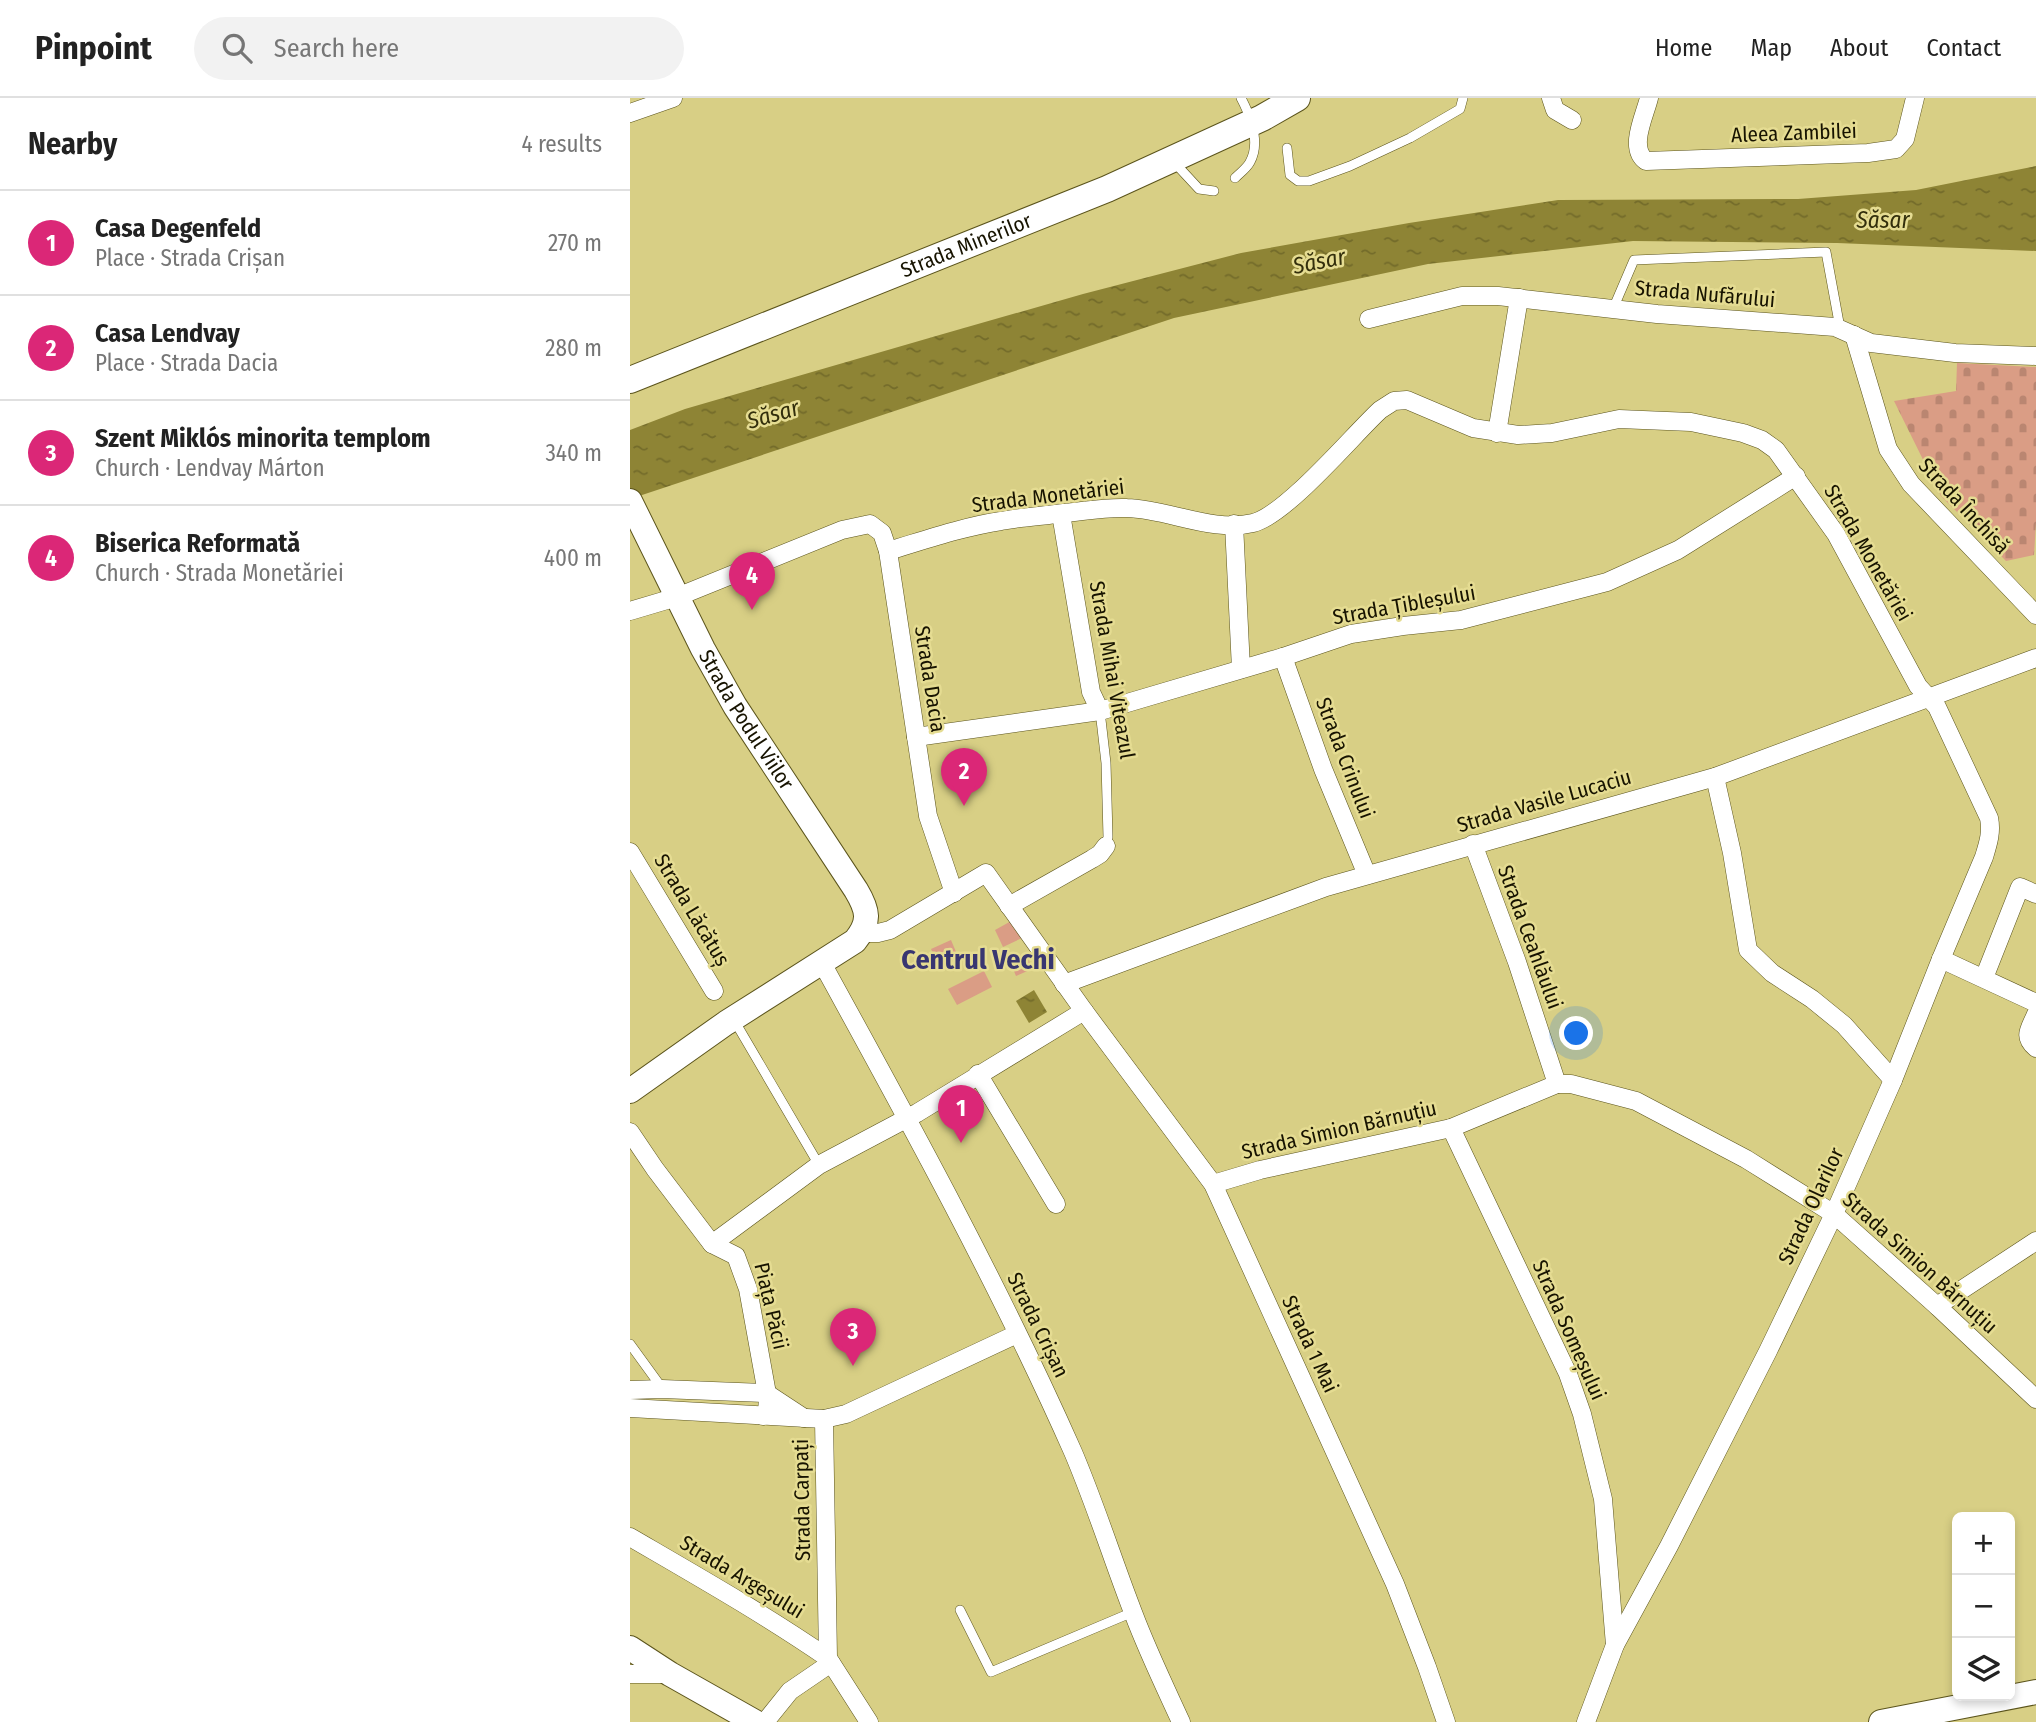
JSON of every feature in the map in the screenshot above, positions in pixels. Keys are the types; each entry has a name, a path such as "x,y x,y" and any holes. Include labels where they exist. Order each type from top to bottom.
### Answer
{"main road":[{"name":"Strada Minerilor","path":"630,380 1095,194 1252,122 1297,98"},
{"name":"Strada Podul Viilor","path":"631,502 703,649 735,706 865,906 867,920 862,933"},
{"path":"630,1091 729,1021 855,941 862,933"},
{"path":"630,1648 755,1722"},
{"path":"1881,1722 2036,1692"}],"street":[{"path":"630,113 673,98"},
{"path":"1551,98 1555,110 1572,121"},
{"name":"Aleea Zambilei","path":"1649,98 1637,148 1640,157 1646,161 1896,149 1905,139 1915,98"},
{"name":"Strada Nufărului","path":"1369,319 1476,295 1847,332 1871,343 1955,353 2036,356"},
{"path":"1497,433 1519,298"},
{"name":"Strada Închisă","path":"1847,332 1883,436 1898,467 1910,484 2036,615"},
{"name":"Strada Monetăriei","path":"888,551 1000,521 1126,508 1156,511 1209,523 1255,523 1273,513 1294,495 1380,410 1394,401 1407,400 1474,428 1518,435 1552,433 1619,419 1691,422 1743,433 1762,440 1776,450 1836,534 1918,686 1929,698"},
{"name":"Strada Țibleșului","path":"916,737 1100,711 1351,634 1403,625 1461,620 1607,582 1678,550 1796,476"},
{"name":"Strada Mihai Viteazul","path":"1061,514 1091,692 1100,711"},
{"path":"630,611 677,597 858,525 870,524 882,533 888,551"},
{"path":"1234,524 1241,669"},
{"name":"Strada Dacia","path":"888,551 928,816 954,892"},
{"name":"Strada Crinului","path":"1283,657 1323,769 1367,875"},
{"name":"Strada Vasile Lucaciu","path":"1064,984 1326,887 1715,777 2036,658"},
{"name":"Strada Olarilor","path":"1586,1722 1615,1645 1768,1351 1834,1214 1893,1080 1984,857 1990,826 1987,812 1937,707 1929,698"},
{"path":"1715,777 1732,853 1748,950 1772,973 1844,1025 1893,1080"},
{"name":"Strada Ceahlăului","path":"1473,844 1517,962 1557,1084"},
{"name":"Strada Mihai Viteazul","path":"1009,906 1092,859 1106,846"},
{"name":"Strada Lăcătuș","path":"633,863 714,992"},
{"name":"Strada 1 Mai","path":"954,892 986,873 1064,984 1213,1184 1395,1584 1446,1722"},
{"path":"1984,978 2020,887 2036,894"},
{"path":"862,933 890,930 954,892"},
{"path":"1941,959 2036,1003"},
{"name":"Strada Crișan","path":"822,963 908,1119 1029,1356 1074,1454 1149,1653 1181,1722"},
{"path":"712,1244 819,1165 908,1119 1084,1011"},
{"path":"2036,1014 2027,1035 2036,1048"},
{"path":"978,1075 1056,1204"},
{"name":"Strada Simion Bărnuțiu","path":"1213,1184 1259,1170 1451,1128 1557,1084 1571,1084 1636,1101 1746,1158 1834,1214 2036,1399"},
{"name":"Strada Someșului","path":"1451,1128 1568,1374 1582,1414 1603,1499 1615,1645"},
{"name":"Piața Păcii","path":"630,1132 712,1244 736,1256 748,1289 769,1404 763,1416"},
{"path":"1937,1306 2036,1241"},
{"path":"630,1408 824,1419 846,1414 1017,1334"},
{"path":"630,1390 766,1393 805,1418"},
{"name":"Strada Carpați","path":"824,1419 830,1660"},
{"name":"Strada Argeșului","path":"630,1537 761,1614 830,1660"},
{"path":"765,1722 790,1691 830,1660 869,1722"},
{"path":"630,1674 670,1674"}],"lane":[{"path":"1235,178 1250,164 1255,147 1252,122 1241,98"},
{"path":"1286,148 1290,175 1298,181 1309,181 1410,138 1460,109 1463,98"},
{"path":"1172,160 1199,189 1214,191"},
{"path":"1613,309 1634,260 1826,252 1847,332"},
{"name":"Strada Mihai Viteazul","path":"1100,711 1106,764 1106,846"},
{"path":"729,1021 819,1165"},
{"path":"630,1345 662,1389"},
{"path":"960,1610 991,1672 1133,1612"}],"green space":[{"path":"1957,363 2036,367 2034,555 2006,561 1941,496 1894,401 1956,391"},
{"path":"1013,920 1022,938 1003,947 995,930"},
{"path":"951,940 959,959 941,968 931,949"},
{"path":"1026,953 1032,969 1016,976 1009,959"},
{"path":"984,971 992,987 957,1005 948,989"}],"water":[{"name":"Săsar","path":"2036,166 2036,251 1837,243 1633,241 1428,264 1174,318 630,499 630,430 685,409 943,334 1241,253 1558,200 1798,199 1916,190"},
{"path":"1034,990 1047,1012 1029,1023 1016,1001"}],"place":[{"name":"Biserica Reformată","path":"752,610"},
{"name":"Casa Lendvay","path":"964,806"},
{"name":"Casa Degenfeld","path":"961,1143"},
{"name":"Szent Miklós minorita templom","path":"853,1366"}],"district":[{"name":"Centrul Vechi","path":"978,959"}]}
